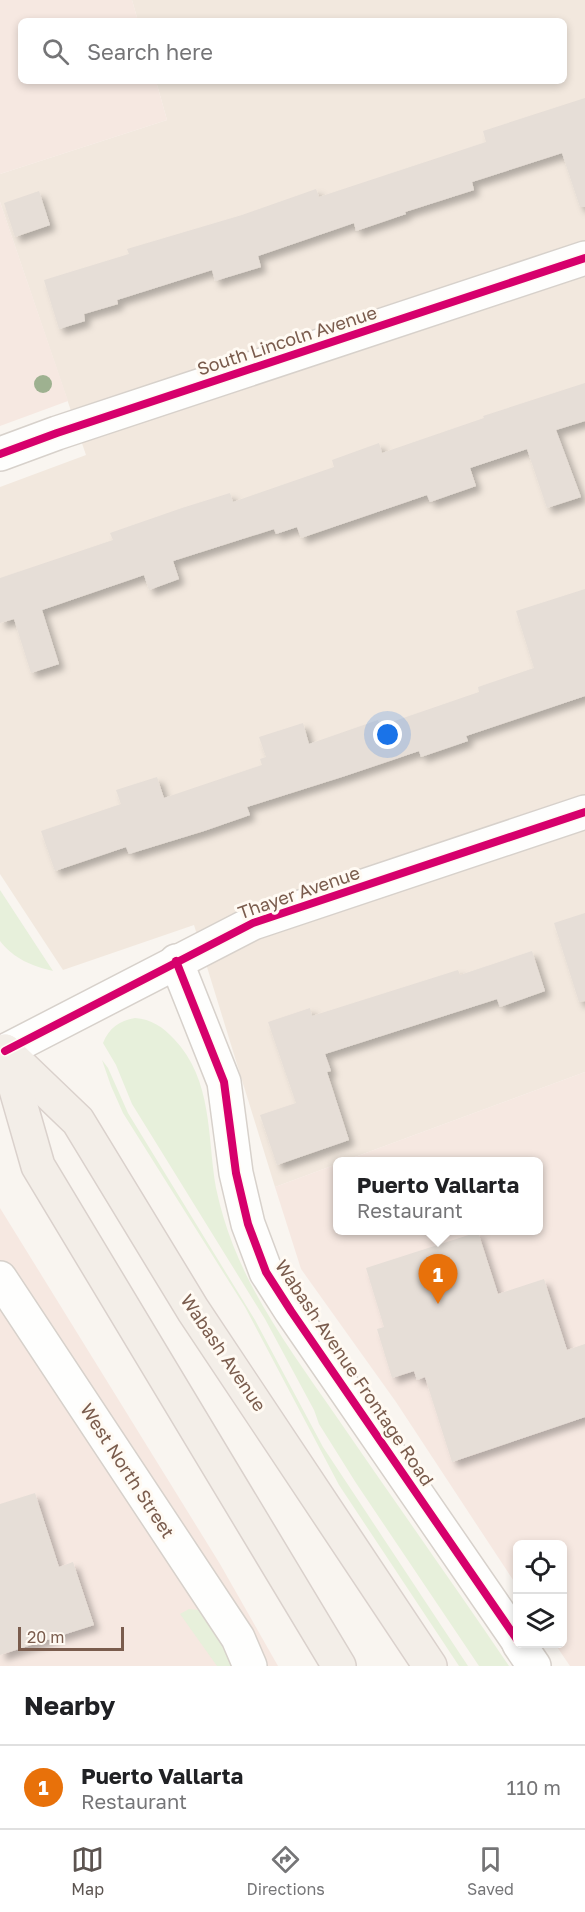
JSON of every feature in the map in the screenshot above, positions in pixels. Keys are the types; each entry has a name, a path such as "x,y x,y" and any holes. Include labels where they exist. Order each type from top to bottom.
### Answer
{"main road":[{"path":"2,1047 38,1166 339,1666"},
{"name":"Wabash Avenue","path":"2,1047 78,1121 193,1310 430,1666"}],"street":[{"name":"South Lincoln Avenue","path":"0,454 57,433 585,258"},
{"name":"Thayer Avenue","path":"2,1047 253,923 585,812"},
{"name":"Wabash Avenue Frontage Road","path":"176,961 224,1082 236,1173 248,1224 266,1272 513,1635"},
{"name":"West North Street","path":"0,1278 238,1638 250,1666"},
{"name":"Wabash Avenue Frontage Road","path":"522,1648 534,1666"}],"shaded area":[{"path":"0,0 132,0 137,18 18,18 18,84 157,84 167,120 0,174"},
{"path":"132,0 585,0 585,1072 355,1157 333,1157 333,1165 275,1187 194,925 63,970 0,874 0,487 86,455 0,202 0,174 167,120 157,84 567,84 567,18 137,18"},
{"path":"0,202 68,401 0,426"},
{"path":"585,1072 585,1666 570,1666 558,1648 567,1648 567,1540 513,1540 513,1580 396,1402 301,1269 275,1187 333,1165 333,1235 543,1235 543,1157 355,1157"},
{"path":"0,1208 220,1564 278,1666 0,1666"}],"green space":[{"path":"0,890 53,971 24,961 11,953 0,941"},
{"path":"135,1018 156,1024 166,1031 187,1055 196,1072 206,1109 216,1188 223,1217 243,1268 266,1311 307,1375 509,1666 479,1666 356,1483 319,1424 314,1410 265,1319 132,1104 116,1065 103,1043 115,1026"},
{"path":"102,1060 108,1068 128,1113 255,1320 323,1447 468,1666 459,1666 339,1485 245,1307 123,1113"},
{"path":"189,1609 200,1610 207,1615 235,1666 217,1666 180,1614"}],"building":[{"path":"585,98 585,207 580,207 562,153 472,182 474,190 405,212 406,214 356,231 354,223 258,256 261,267 215,281 212,270 117,300 118,304 84,314 85,321 59,329 44,280 129,254 127,249 242,215 316,189 319,197 486,142 483,131"},
{"path":"39,191 50,225 15,237 4,203"},
{"path":"585,383 585,421 556,430 581,497 547,508 527,449 470,468 476,486 430,502 427,495 301,538 297,527 276,534 274,529 173,561 179,579 149,590 144,575 42,610 59,664 31,673 14,619 0,623 0,578 113,540 110,533 182,508 230,493 233,502 334,467 332,460 379,443 382,453 484,418 483,416"},
{"path":"585,589 585,696 466,736 468,741 421,757 419,751 247,807 250,815 204,831 129,854 126,847 55,871 41,831 121,804 116,790 157,777 164,798 262,765 260,759 266,757 259,737 303,723 309,744 378,720 380,726 479,692 478,687 534,668 516,611"},
{"path":"585,913 585,1001 579,1002 554,923"},
{"path":"532,951 545,991 500,1007 497,999 325,1054 331,1071 327,1072 349,1140 277,1165 260,1115 296,1103 268,1022 310,1008 312,1016 458,970 460,975"},
{"path":"469,1235 479,1235 498,1294 544,1279 567,1350 585,1344 585,1417 452,1462 425,1377 417,1380 414,1371 392,1378 377,1329 384,1327 366,1268"},
{"path":"35,1493 59,1567 73,1562 94,1625 0,1655 0,1504"}],"cycle path":[{"path":"0,454 57,433 585,258"},
{"path":"5,1051 253,923 585,812"},
{"path":"176,961 224,1082 236,1173 248,1224 266,1272 513,1634"}],"place":[{"name":"Puerto Vallarta","path":"438,1304"}]}
